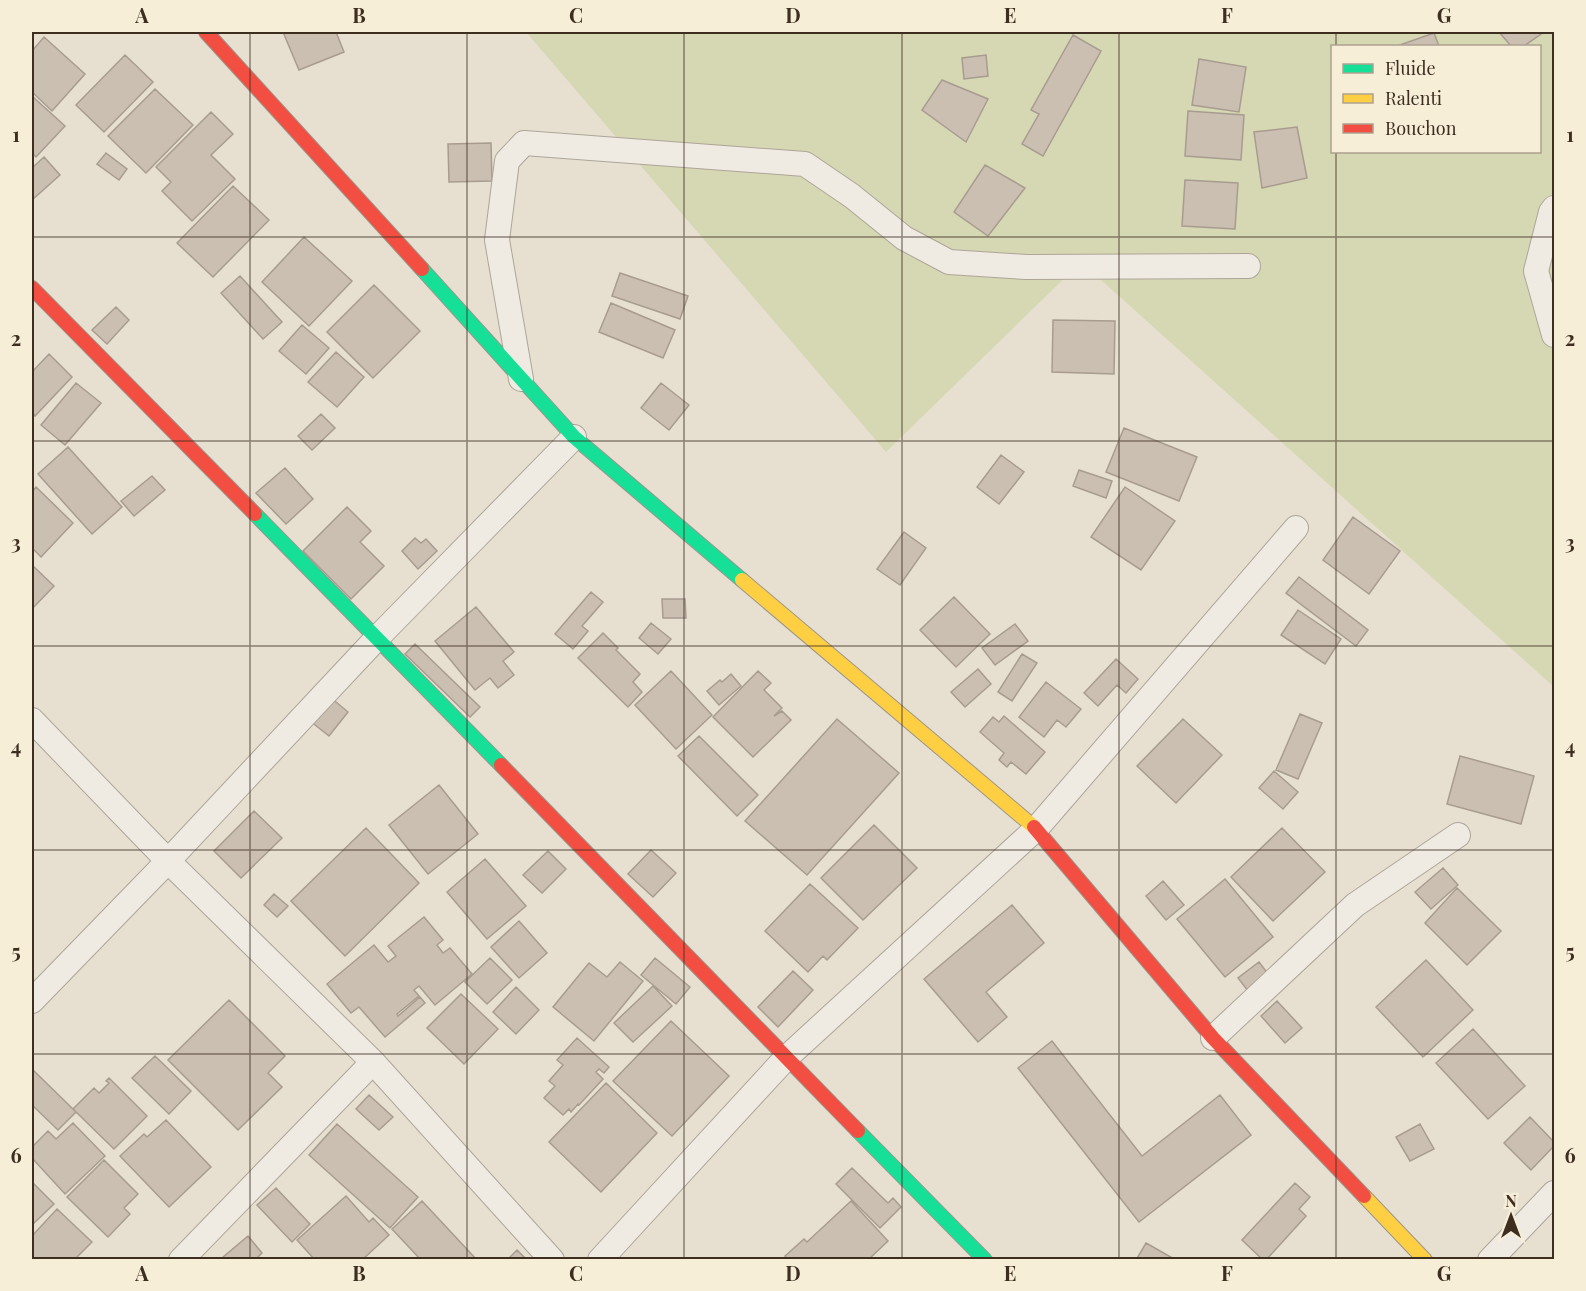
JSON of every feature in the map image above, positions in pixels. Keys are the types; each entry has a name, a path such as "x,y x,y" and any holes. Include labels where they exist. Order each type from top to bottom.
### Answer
{"street":[{"path":"206,32 574,437 1036,829 1213,1038 1425,1260"},
{"path":"522,379 497,240 507,160 524,143 805,164 852,196 904,238 949,262 1026,267 1248,266"},
{"path":"1554,208 1536,271 1554,335"},
{"path":"32,288 985,1260"},
{"path":"32,1001 168,861 377,638 574,437"},
{"path":"600,1260 786,1058 1036,829 1296,528"},
{"path":"32,720 168,861 373,1062 552,1260"},
{"path":"1213,1038 1355,905 1458,835"},
{"path":"181,1260 373,1062"},
{"path":"1490,1260 1554,1193"}],"green space":[{"path":"526,32 1554,32 1554,687 1081,262 886,452"}],"building":[{"path":"283,32 336,32 344,52 299,70"},
{"path":"1499,32 1544,32 1525,45 1510,45"},
{"path":"1434,33 1439,45 1400,45"},
{"path":"1073,35 1101,51 1043,156 1022,144 1039,114 1031,110"},
{"path":"44,37 85,74 52,111 32,92 32,51"},
{"path":"125,55 153,82 104,132 76,105"},
{"path":"986,55 988,76 964,79 962,58"},
{"path":"1199,59 1246,67 1239,112 1192,105"},
{"path":"942,80 988,99 966,142 922,110"},
{"path":"155,89 193,125 146,173 108,136"},
{"path":"32,96 65,126 36,157 32,153"},
{"path":"1188,111 1244,115 1241,160 1185,156"},
{"path":"211,112 233,134 211,155 235,179 192,221 162,191 171,182 156,167"},
{"path":"1297,127 1307,178 1262,188 1254,132"},
{"path":"491,143 492,181 449,182 448,144"},
{"path":"106,153 127,169 119,180 97,164"},
{"path":"44,157 60,175 32,200 32,168"},
{"path":"985,165 1025,188 988,236 954,212"},
{"path":"1185,180 1238,183 1235,229 1182,226"},
{"path":"233,186 269,220 213,277 177,243"},
{"path":"304,237 352,281 309,326 262,282"},
{"path":"620,273 688,296 680,319 612,296"},
{"path":"240,276 282,322 263,339 221,293"},
{"path":"374,285 420,331 373,378 327,332"},
{"path":"611,303 675,330 663,358 599,332"},
{"path":"116,307 129,320 107,344 92,330"},
{"path":"1053,320 1115,321 1114,374 1052,372"},
{"path":"302,325 329,348 306,374 279,351"},
{"path":"336,352 364,377 337,407 308,382"},
{"path":"49,354 72,377 35,416 32,412 32,372"},
{"path":"76,383 101,403 65,445 41,425"},
{"path":"661,383 689,405 669,430 641,408"},
{"path":"321,414 335,428 312,450 298,436"},
{"path":"1124,428 1197,457 1179,501 1106,472"},
{"path":"68,447 122,507 92,534 38,474"},
{"path":"1001,455 1024,472 999,504 977,487"},
{"path":"285,468 313,499 286,524 256,493"},
{"path":"1079,470 1112,481 1106,498 1073,486"},
{"path":"152,476 165,490 134,516 121,501"},
{"path":"36,487 73,523 41,557 32,548 32,492"},
{"path":"1125,487 1175,521 1141,570 1091,537"},
{"path":"347,507 371,531 360,542 384,566 351,599 303,551"},
{"path":"1353,517 1400,551 1369,594 1323,560"},
{"path":"904,532 926,548 900,585 877,569"},
{"path":"415,538 421,543 426,539 437,551 418,569 402,551"},
{"path":"32,565 54,586 32,609"},
{"path":"1299,577 1368,630 1356,646 1286,593"},
{"path":"591,592 603,602 582,626 588,631 573,649 555,634"},
{"path":"954,597 990,634 956,667 920,630"},
{"path":"662,599 685,599 686,618 663,618"},
{"path":"476,607 514,652 503,661 514,675 498,688 490,678 475,690 435,641"},
{"path":"1298,610 1341,639 1325,664 1281,635"},
{"path":"651,623 671,639 658,654 639,638"},
{"path":"1015,624 1028,641 995,665 982,648"},
{"path":"603,633 640,674 633,682 642,692 628,707 578,658"},
{"path":"415,644 480,707 470,717 405,654"},
{"path":"1022,654 1037,663 1012,701 998,692"},
{"path":"1116,659 1138,679 1126,693 1117,685 1098,706 1084,693"},
{"path":"978,669 991,684 965,707 951,692"},
{"path":"671,671 712,715 676,749 635,705"},
{"path":"758,671 771,683 764,690 782,708 774,716 782,711 791,720 753,757 713,717"},
{"path":"731,674 741,686 719,705 707,691"},
{"path":"1046,682 1081,709 1066,727 1057,720 1044,737 1019,717"},
{"path":"330,697 348,712 329,736 310,721"},
{"path":"1300,714 1322,723 1298,779 1276,770"},
{"path":"1004,716 1045,752 1026,774 1011,762 1007,767 999,760 1004,753 980,732 993,717 999,722"},
{"path":"837,719 899,773 807,875 745,821"},
{"path":"1183,719 1222,755 1176,803 1137,766"},
{"path":"699,736 758,795 737,816 678,756"},
{"path":"1460,756 1534,776 1521,824 1447,804"},
{"path":"1274,771 1298,792 1283,809 1259,788"},
{"path":"439,785 478,834 428,874 389,825"},
{"path":"254,811 282,838 241,878 214,851"},
{"path":"874,825 917,868 863,920 821,878"},
{"path":"366,828 419,883 345,956 291,901"},
{"path":"1282,828 1325,872 1273,921 1231,877"},
{"path":"651,850 676,873 653,897 628,874"},
{"path":"548,851 566,869 542,893 523,875"},
{"path":"485,859 526,906 487,939 447,892"},
{"path":"1443,868 1458,885 1431,909 1415,892"},
{"path":"1225,879 1273,937 1225,977 1177,919"},
{"path":"1163,881 1184,905 1166,920 1146,896"},
{"path":"810,884 858,928 827,960 823,956 808,972 765,931"},
{"path":"1457,888 1501,931 1467,965 1425,923"},
{"path":"274,894 288,906 277,917 264,905"},
{"path":"1012,905 1044,943 986,992 1007,1017 978,1042 924,979"},
{"path":"424,917 443,940 437,945 443,953 450,948 472,974 435,1005 419,986 414,990 419,996 397,1014 398,1016 420,997 425,1003 385,1037 359,1007 351,1013 327,984 374,945 388,962 396,956 388,946"},
{"path":"519,921 547,953 519,978 491,947"},
{"path":"490,958 512,980 487,1004 465,982"},
{"path":"655,958 690,987 676,1004 641,975"},
{"path":"1426,960 1473,1010 1423,1057 1376,1007"},
{"path":"620,962 643,981 594,1041 553,1007 589,963 607,977"},
{"path":"1259,962 1269,975 1248,991 1238,978"},
{"path":"793,971 813,990 778,1027 758,1007"},
{"path":"653,986 672,1006 633,1042 614,1023"},
{"path":"516,987 539,1010 516,1034 493,1012"},
{"path":"461,994 498,1029 464,1064 427,1028"},
{"path":"229,1000 285,1056 268,1073 282,1087 238,1130 168,1060"},
{"path":"1277,1001 1302,1028 1285,1043 1261,1016"},
{"path":"671,1021 729,1076 672,1136 613,1081"},
{"path":"1473,1029 1525,1086 1488,1119 1436,1063"},
{"path":"577,1038 609,1067 604,1073 599,1069 596,1072 603,1079 579,1105 571,1112 569,1109 563,1115 544,1098 555,1086 549,1081 563,1065 557,1060"},
{"path":"1052,1041 1142,1156 1220,1095 1251,1135 1139,1222 1018,1068"},
{"path":"155,1056 191,1091 169,1114 132,1078"},
{"path":"32,1069 76,1112 58,1130 32,1105"},
{"path":"109,1078 147,1116 114,1149 73,1109 94,1088 99,1093 109,1083 106,1081"},
{"path":"606,1083 657,1133 601,1192 549,1142"},
{"path":"369,1095 393,1117 379,1130 356,1109"},
{"path":"1530,1117 1554,1142 1554,1146 1531,1170 1504,1143"},
{"path":"166,1120 211,1167 169,1207 120,1156 144,1134 147,1137"},
{"path":"73,1123 105,1156 65,1194 32,1158 32,1147 48,1131 56,1139"},
{"path":"337,1124 418,1197 390,1228 309,1155"},
{"path":"1420,1124 1434,1149 1410,1161 1396,1137"},
{"path":"104,1160 138,1194 124,1208 130,1214 108,1237 67,1197"},
{"path":"852,1168 888,1203 893,1198 901,1207 880,1228 836,1184"},
{"path":"32,1182 54,1204 32,1225"},
{"path":"1295,1183 1310,1197 1299,1209 1306,1216 1266,1260 1263,1260 1242,1240"},
{"path":"276,1188 310,1224 292,1242 257,1205"},
{"path":"346,1196 369,1222 373,1218 389,1235 362,1260 315,1260 297,1240"},
{"path":"422,1201 477,1260 421,1260 392,1229"},
{"path":"851,1201 888,1241 868,1260 788,1260 785,1256 804,1239 807,1242"},
{"path":"57,1209 92,1242 77,1257 79,1260 33,1260 32,1236"},
{"path":"248,1236 262,1253 257,1258 258,1260 223,1260 222,1258"},
{"path":"1146,1243 1176,1260 1136,1260"},
{"path":"517,1250 527,1260 507,1260"}],"traffic: fast":[{"path":"422,269 574,437 742,580"},
{"path":"255,514 501,765"},
{"path":"858,1131 985,1260"}],"traffic: slow":[{"path":"742,580 1034,827"},
{"path":"1364,1196 1425,1260"}],"traffic: jam":[{"path":"206,32 422,269"},
{"path":"32,288 255,514"},
{"path":"501,765 858,1131"},
{"path":"1034,827 1213,1038 1364,1196"}]}
